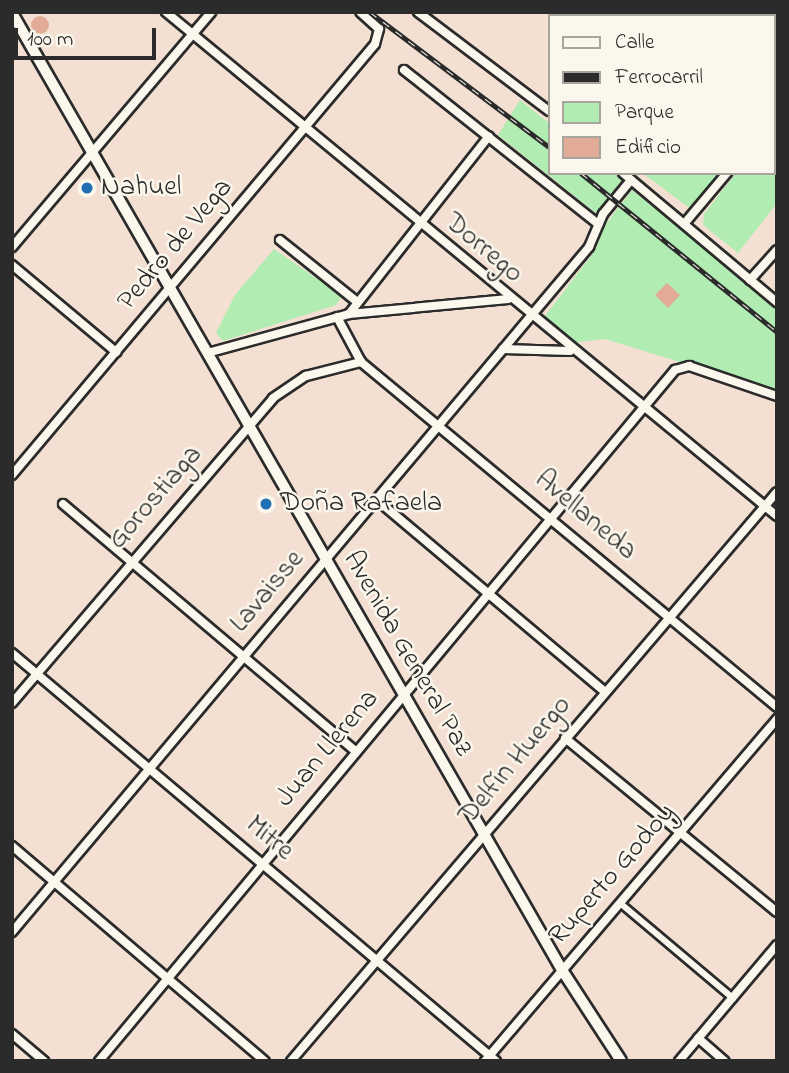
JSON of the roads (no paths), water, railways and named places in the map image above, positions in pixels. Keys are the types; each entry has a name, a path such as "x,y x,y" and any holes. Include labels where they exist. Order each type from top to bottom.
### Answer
{"main road":[{"name":"Avenida General Paz","path":"13,15 169,287 211,352 326,559 562,970 621,1061"}],"street":[{"name":"Dorrego","path":"166,12 416,224 644,412 777,516"},
{"path":"12,247 211,12"},
{"name":"Pedro de Vega","path":"14,469 375,44 377,26 360,12"},
{"path":"418,12 548,109"},
{"path":"404,70 598,224"},
{"path":"349,314 355,300 489,136"},
{"path":"684,224 725,175"},
{"path":"627,176 777,302"},
{"name":"Lavaisse","path":"12,933 589,247 598,224 627,176"},
{"path":"280,240 355,300"},
{"path":"750,280 777,250"},
{"path":"12,265 116,352"},
{"path":"211,352 349,314 508,299"},
{"path":"337,317 361,362"},
{"path":"503,349 571,351"},
{"name":"Gorostiaga","path":"12,703 251,423 289,383 361,362"},
{"name":"Avellaneda","path":"361,362 777,707"},
{"name":"Juan Llerena","path":"99,1061 404,694 554,521 644,412 674,370 689,366 777,396"},
{"name":"Delfín Huergo","path":"292,1061 483,833 777,492"},
{"path":"376,499 604,692"},
{"path":"63,504 356,752"},
{"name":"Mitre","path":"12,653 490,1059"},
{"name":"Ruperto Godoy","path":"490,1059 562,970 777,719"},
{"path":"565,738 777,912"},
{"path":"12,846 265,1061"},
{"path":"620,903 733,998"},
{"path":"679,1061 777,945"},
{"path":"12,1034 44,1061"},
{"path":"698,1038 724,1061"}],"railway":[{"path":"370,12 548,146"},
{"path":"583,175 777,332"}],"place":[{"name":"Nahuel","path":"87,188"},
{"name":"Doña Rafaela","path":"266,504"}]}
